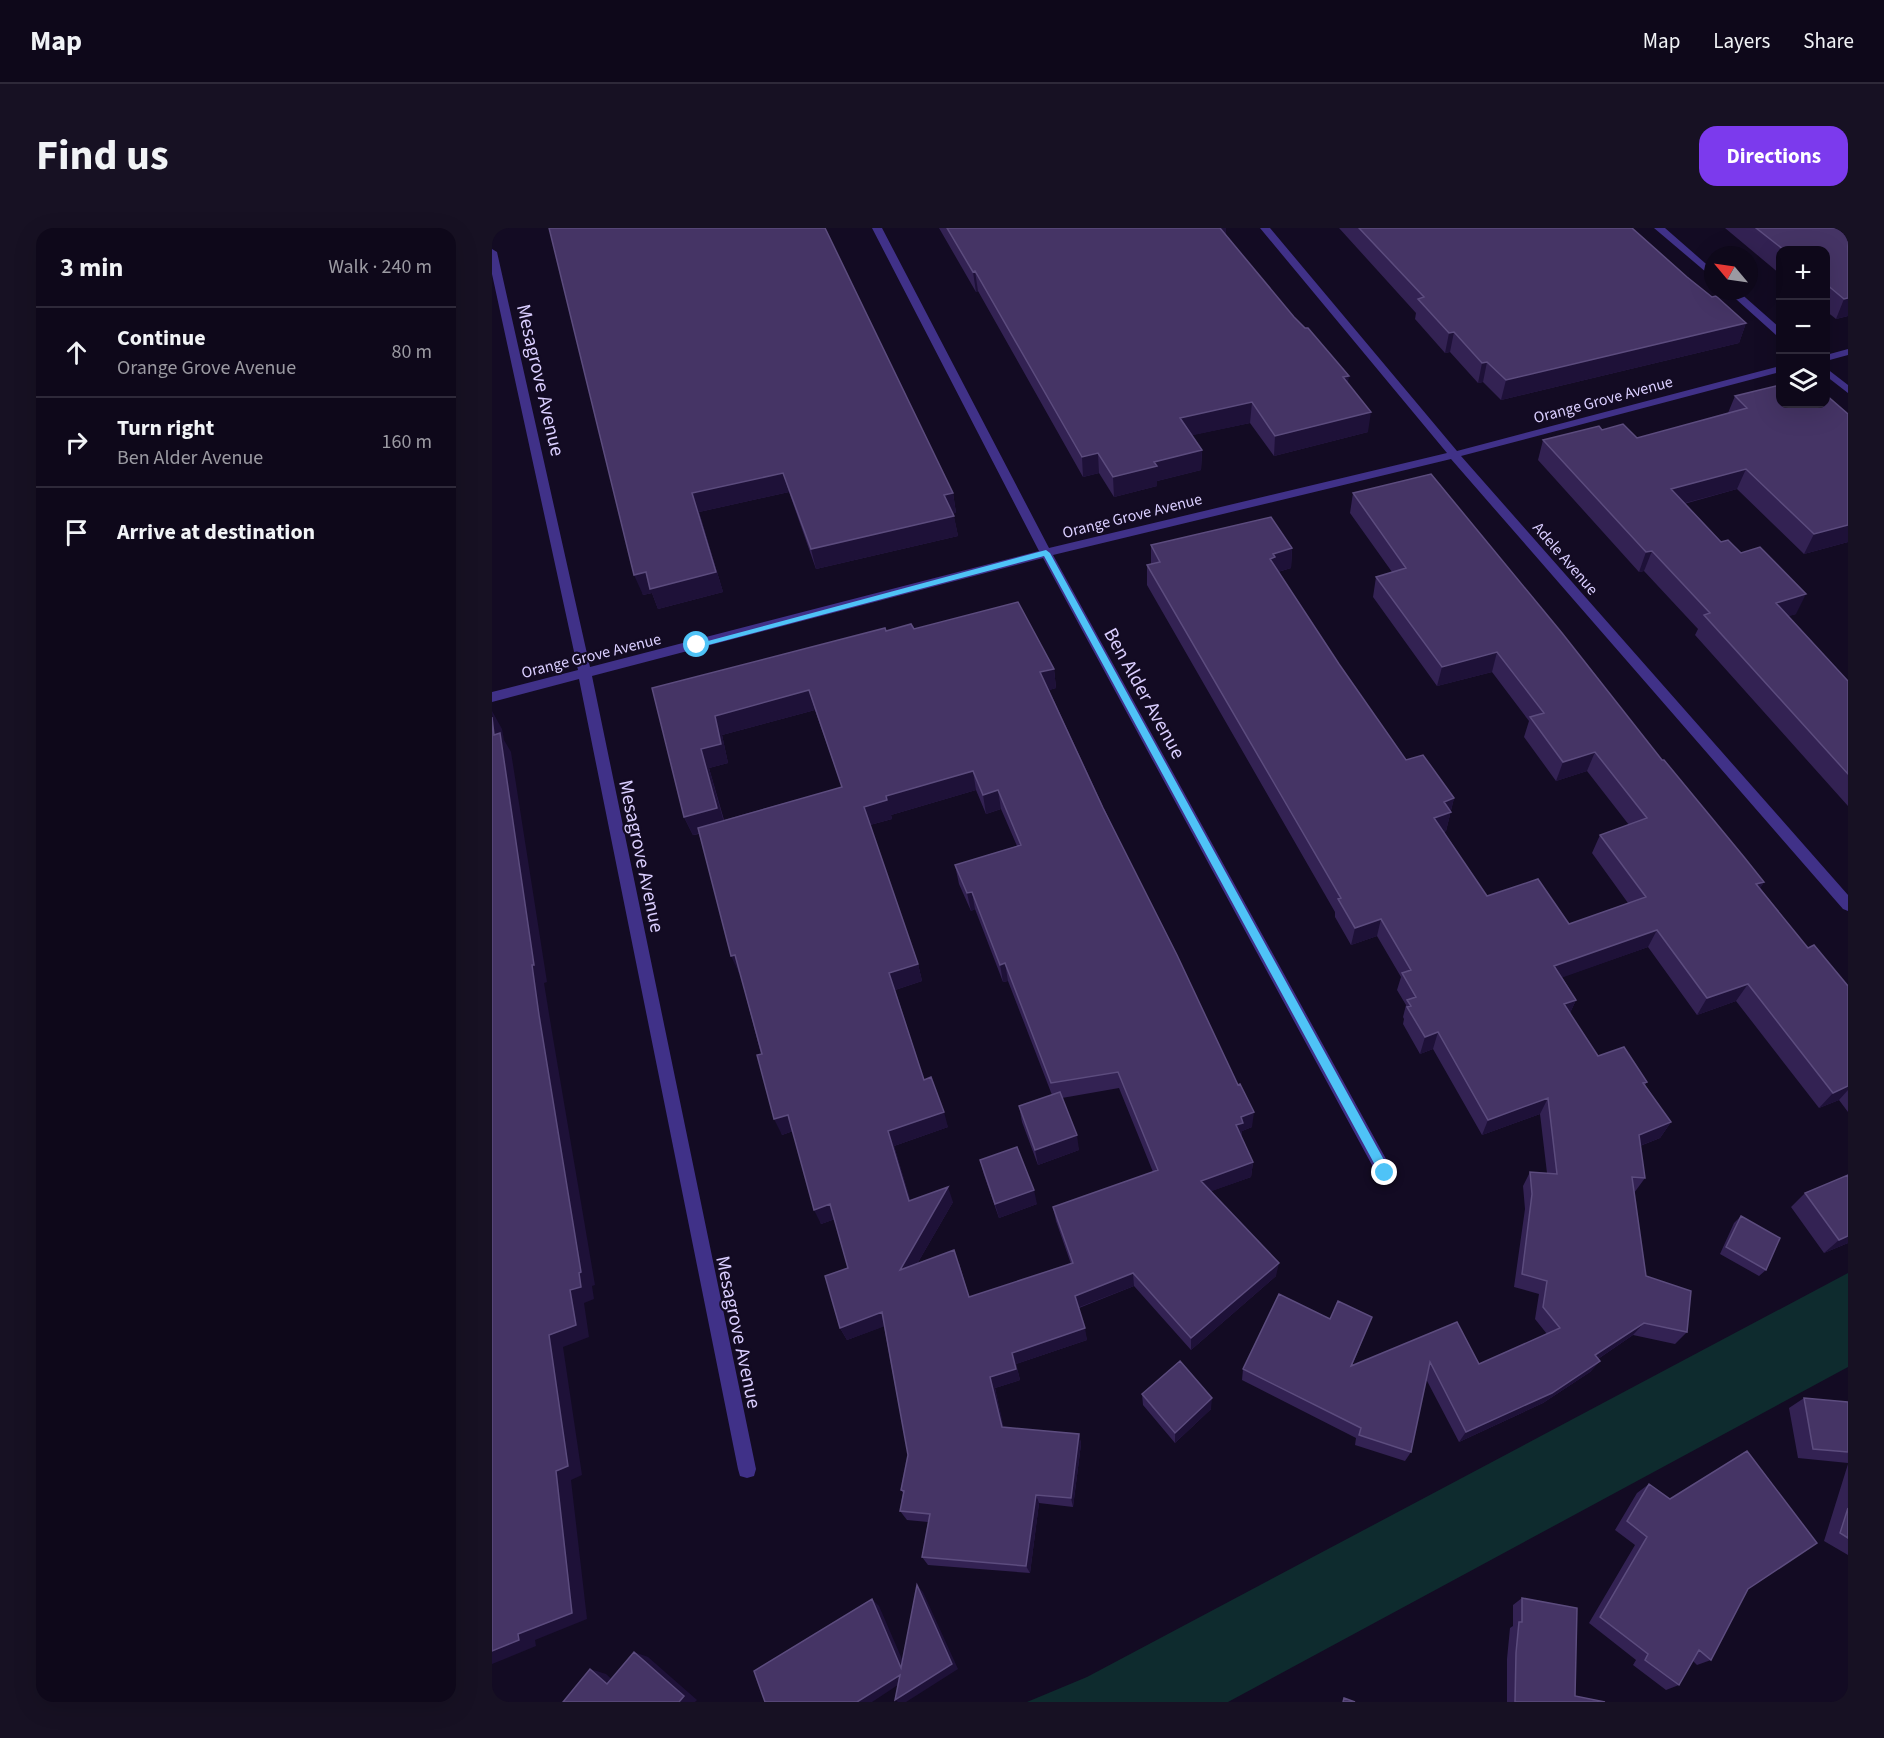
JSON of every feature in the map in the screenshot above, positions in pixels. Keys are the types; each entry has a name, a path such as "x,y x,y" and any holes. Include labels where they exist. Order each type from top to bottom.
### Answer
{"street":[{"name":"Ben Alder Avenue","path":"877,228 1046,553 1385,1173"},
{"name":"Adele Avenue","path":"1265,228 1454,455 1848,905"},
{"path":"1659,228 1704,267"},
{"name":"Mesagrove Avenue","path":"492,252 585,675 747,1469"},
{"path":"1742,300 1776,330"},
{"path":"1830,357 1848,352"},
{"name":"Orange Grove Avenue","path":"492,698 1046,553 1454,455 1776,370"},
{"path":"1830,374 1848,390"}],"green space":[{"path":"1848,1273 1848,1367 1228,1702 1027,1702 1087,1677"}],"building":[{"path":"549,228 825,228 953,493 944,495 954,516 811,549 783,473 692,493 716,572 650,589 646,572 634,575"},
{"path":"947,228 1220,228 1294,317 1305,328 1308,328 1349,376 1343,377 1371,412 1275,436 1252,402 1180,418 1202,450 1154,462 1157,466 1113,477 1098,453 1082,457 975,271 973,272"},
{"path":"1359,228 1632,228 1704,291 1704,300 1720,300 1746,323 1506,380 1487,362 1482,363 1454,332 1449,333 1418,299 1424,297"},
{"path":"1756,228 1848,228 1848,298 1844,299 1830,287 1830,246 1779,246"},
{"path":"1776,386 1776,408 1830,408 1830,398 1848,414 1848,525 1814,534 1746,469 1671,489 1721,542 1728,540 1741,553 1760,547 1806,594 1776,603 1848,681 1848,774 1704,615 1710,613 1652,551 1646,552 1543,440 1599,426 1602,430 1623,424 1637,438 1747,408 1735,396"},
{"path":"1431,474 1562,633 1662,760 1764,882 1756,884 1808,948 1814,945 1848,986 1848,1086 1833,1093 1748,984 1707,998 1657,930 1554,966 1576,1000 1564,1004 1598,1056 1624,1047 1647,1082 1643,1083 1671,1122 1639,1135 1645,1178 1632,1177 1646,1276 1691,1291 1687,1332 1644,1323 1595,1355 1600,1361 1552,1393 1466,1432 1430,1362 1411,1452 1359,1435 1361,1428 1243,1369 1279,1294 1330,1319 1338,1301 1372,1317 1351,1366 1457,1322 1479,1364 1560,1328 1543,1307 1547,1281 1522,1274 1532,1194 1530,1172 1557,1174 1548,1098 1488,1120 1438,1032 1425,1037 1407,1007 1411,1006 1407,1000 1416,997 1402,973 1411,970 1381,919 1355,928 1338,899 1341,898 1147,565 1160,562 1151,545 1271,517 1292,548 1273,554 1275,557 1270,559 1406,760 1423,755 1454,798 1444,802 1451,812 1434,818 1487,896 1538,879 1569,924 1646,897 1600,835 1647,818 1595,752 1563,762 1530,717 1544,713 1497,652 1442,667 1376,577 1406,568 1353,493"},
{"path":"1018,602 1054,669 1040,672 1103,808 1177,955 1238,1085 1240,1084 1254,1112 1241,1117 1243,1123 1236,1125 1253,1162 1201,1181 1279,1263 1191,1338 1133,1273 1075,1296 1085,1328 1012,1353 1016,1369 990,1377 1002,1427 1079,1434 1071,1498 1036,1495 1026,1566 922,1557 930,1514 900,1511 904,1491 901,1490 908,1455 882,1312 840,1328 825,1276 848,1268 830,1204 814,1210 788,1115 774,1119 757,1055 762,1054 735,955 731,956 698,828 842,787 809,690 715,716 721,744 701,749 717,808 684,817 652,688 885,628 886,631 911,624 914,629","holes":["973,771 983,795 998,790 1021,845 955,865 967,893 972,892 1000,965 1005,963 1051,1083 1118,1072 1158,1170 1053,1207 1073,1263 969,1297 954,1250 900,1270 948,1187 909,1201 888,1131 944,1112 931,1077 924,1080 889,973 918,964 864,807 887,800 886,796"]},
{"path":"492,717 494,735 500,733 534,965 532,965 539,1015 581,1272 579,1273 581,1287 570,1290 576,1325 549,1335 568,1466 556,1471 572,1613 518,1634 519,1640 492,1651"},
{"path":"1060,1092 1077,1135 1035,1150 1019,1106"},
{"path":"1017,1147 1034,1190 995,1204 980,1160"},
{"path":"1848,1175 1848,1236 1839,1240 1805,1193"},
{"path":"1741,1216 1780,1238 1766,1270 1726,1247"},
{"path":"1180,1361 1212,1398 1175,1433 1142,1394"},
{"path":"1804,1398 1848,1402 1848,1452 1813,1449"},
{"path":"1747,1451 1817,1543 1748,1589 1711,1660 1699,1650 1679,1685 1645,1660 1648,1654 1600,1617 1647,1537 1627,1521 1649,1484 1670,1499"},
{"path":"1848,1508 1848,1538 1840,1533"},
{"path":"917,1585 952,1664 895,1700 900,1675 857,1702 765,1702 754,1671 872,1599 901,1668"},
{"path":"1522,1598 1577,1608 1575,1696 1605,1702 1515,1702 1516,1653 1519,1622 1522,1622"},
{"path":"634,1652 684,1696 679,1702 563,1702 590,1669 607,1684"},
{"path":"1344,1698 1355,1702 1343,1702"}],"route":[{"path":"697,645 1046,553 1385,1173"}]}
